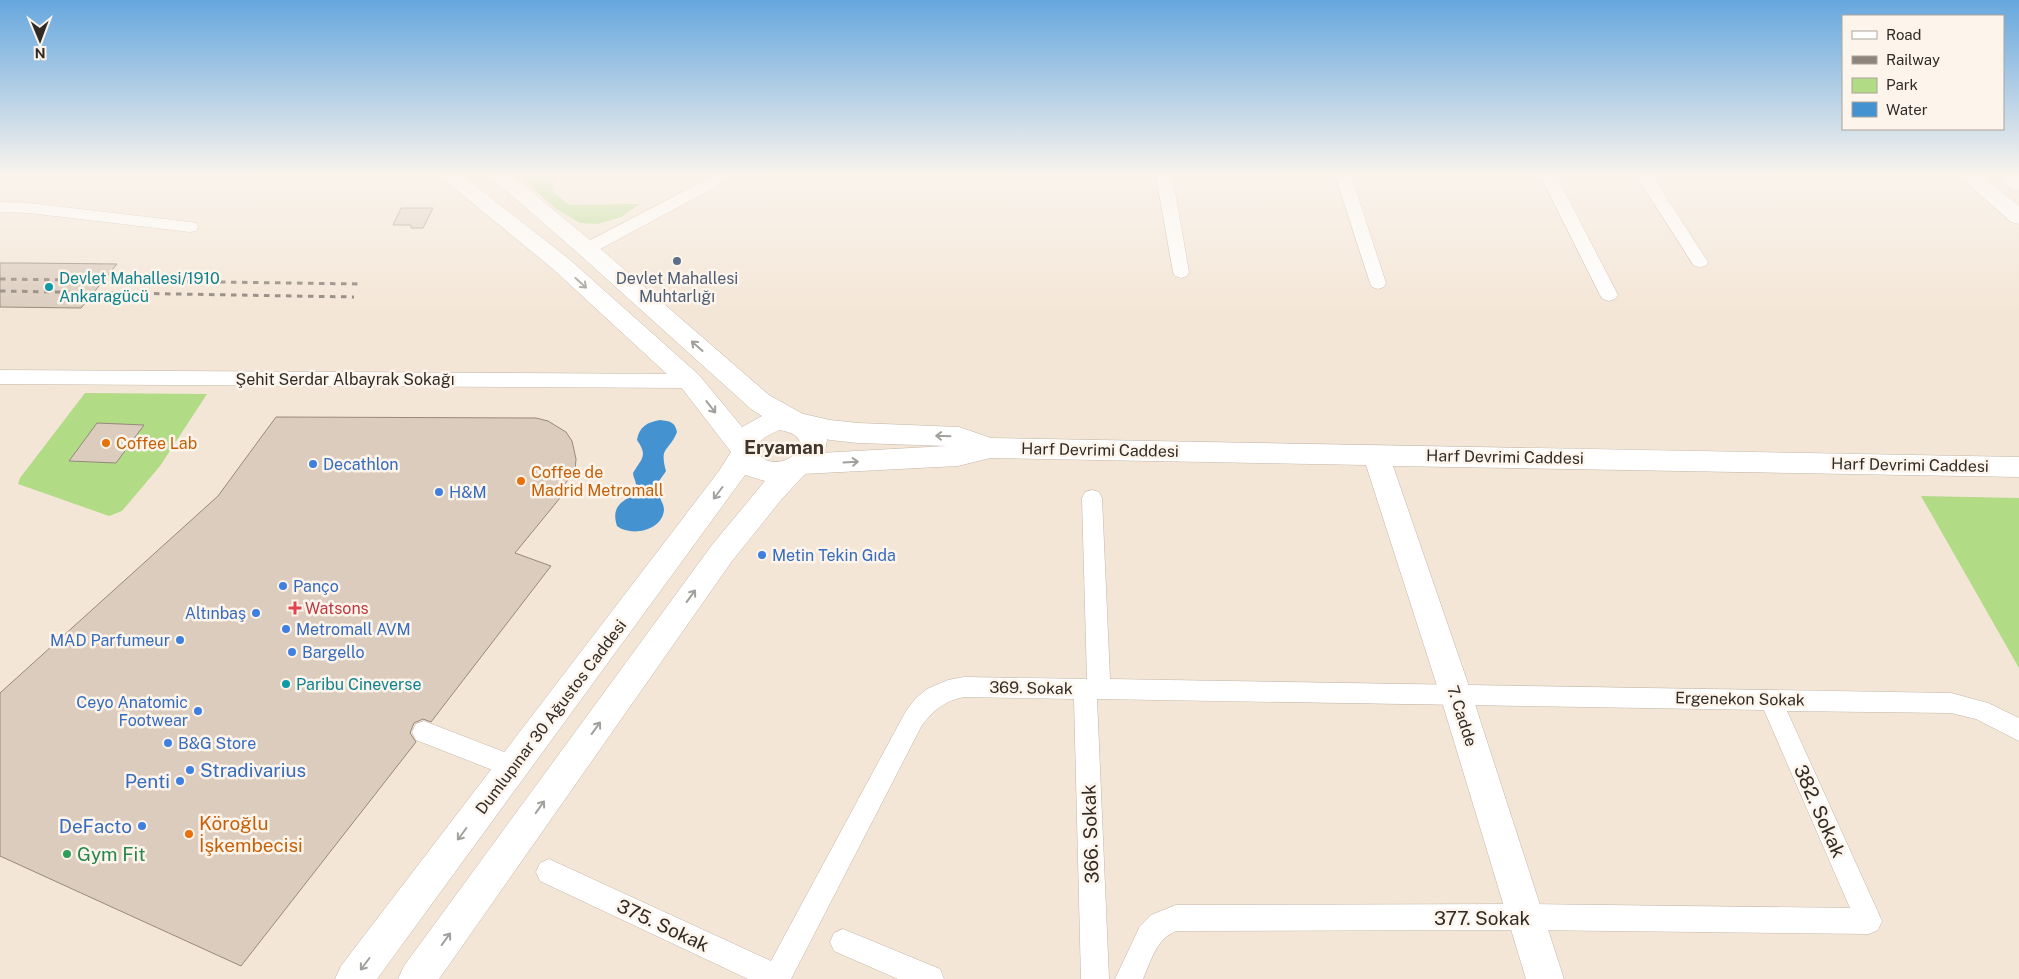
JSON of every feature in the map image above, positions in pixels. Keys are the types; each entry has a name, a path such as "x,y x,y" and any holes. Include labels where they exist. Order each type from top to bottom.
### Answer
{"main road":[{"path":"506,221 561,264 690,381 744,451 751,465 759,470 781,472 798,467"},
{"path":"417,979 722,553 771,492 810,457 815,441 812,434 760,402 553,221"},
{"path":"561,264 587,249"},
{"path":"744,451 746,441 758,428 768,423 794,422"},
{"name":"Harf Devrimi Caddesi","path":"794,422 830,430 858,433 959,437 990,448"},
{"name":"Harf Devrimi Caddesi","path":"798,467 958,456 990,448 2019,467"},
{"name":"Dumlupınar 30 Ağustos Caddesi","path":"354,979 729,478 744,451"},
{"name":"7. Cadde","path":"1376,455 1456,695 1546,979"}],"street":[{"path":"137,221 190,227"},
{"path":"587,249 641,221"},
{"path":"1172,221 1181,272"},
{"path":"1358,221 1378,283"},
{"path":"1572,221 1610,295"},
{"path":"1673,221 1700,262"},
{"name":"Şehit Serdar Albayrak Sokağı","path":"0,377 690,381"},
{"name":"366. Sokak","path":"1092,498 1095,979"},
{"name":"369. Sokak","path":"776,978 914,718 923,705 935,695 964,687 1456,695"},
{"name":"Ergenekon Sokak","path":"1456,695 1951,703 1980,710 2019,730"},
{"name":"382. Sokak","path":"1771,700 1869,921"},
{"path":"424,732 513,767"},
{"name":"375. Sokak","path":"549,872 776,978"},
{"name":"377. Sokak","path":"1129,979 1149,935 1160,924 1176,918 1526,917 1869,921"},
{"path":"843,942 930,979"}],"green space":[{"path":"576,221 608,221 597,224 580,223"},
{"path":"85,393 207,394 160,466 122,511 109,516 18,484 20,478"},
{"path":"1921,496 2019,498 2019,668"}],"water":[{"path":"660,420 672,423 677,432 664,453 666,471 657,486 658,494 664,507 662,517 658,523 645,530 630,531 623,529 617,526 616,510 635,490 636,484 633,473 643,454 637,440 638,435 644,426"}],"building":[{"path":"395,221 427,221 423,228 411,228 411,225 393,225"},
{"name":"Devlet Mahallesi/1910 Ankaragücü","path":"0,263 117,264 81,308 0,307"},
{"name":"Metromall AVM","path":"276,417 536,418 548,421 566,432 572,441 576,459 575,471 564,485 569,487 515,553 551,566 431,722 423,719 414,723 410,733 416,742 241,966 0,856 0,693 218,496"},
{"name":"Coffee Lab","path":"97,423 144,425 116,463 69,461"}],"railway":[{"path":"0,279 362,284"},
{"path":"0,291 354,297"}],"place":[{"name":"Devlet Mahallesi Muhtarlığı","path":"677,261"},
{"name":"Devlet Mahallesi/1910 Ankaragücü","path":"49,287"},
{"name":"Coffee Lab","path":"106,443"},
{"name":"Decathlon","path":"313,464"},
{"name":"Coffee de Madrid Metromall","path":"521,481"},
{"name":"H&M","path":"439,492"},
{"name":"Metin Tekin Gıda","path":"762,555"},
{"name":"Panço","path":"283,586"},
{"name":"Watsons","path":"295,608"},
{"name":"Altınbaş","path":"256,613"},
{"name":"Metromall AVM","path":"286,629"},
{"name":"MAD Parfumeur","path":"180,640"},
{"name":"Bargello","path":"292,652"},
{"name":"Paribu Cineverse","path":"286,684"},
{"name":"Ceyo Anatomic Footwear","path":"198,711"},
{"name":"B&G Store","path":"168,743"},
{"name":"Stradivarius","path":"190,770"},
{"name":"Penti","path":"180,781"},
{"name":"DeFacto","path":"142,826"},
{"name":"Köroğlu İşkembecisi","path":"189,834"},
{"name":"Gym Fit","path":"67,854"}],"district":[{"name":"Eryaman","path":"784,447"}]}
